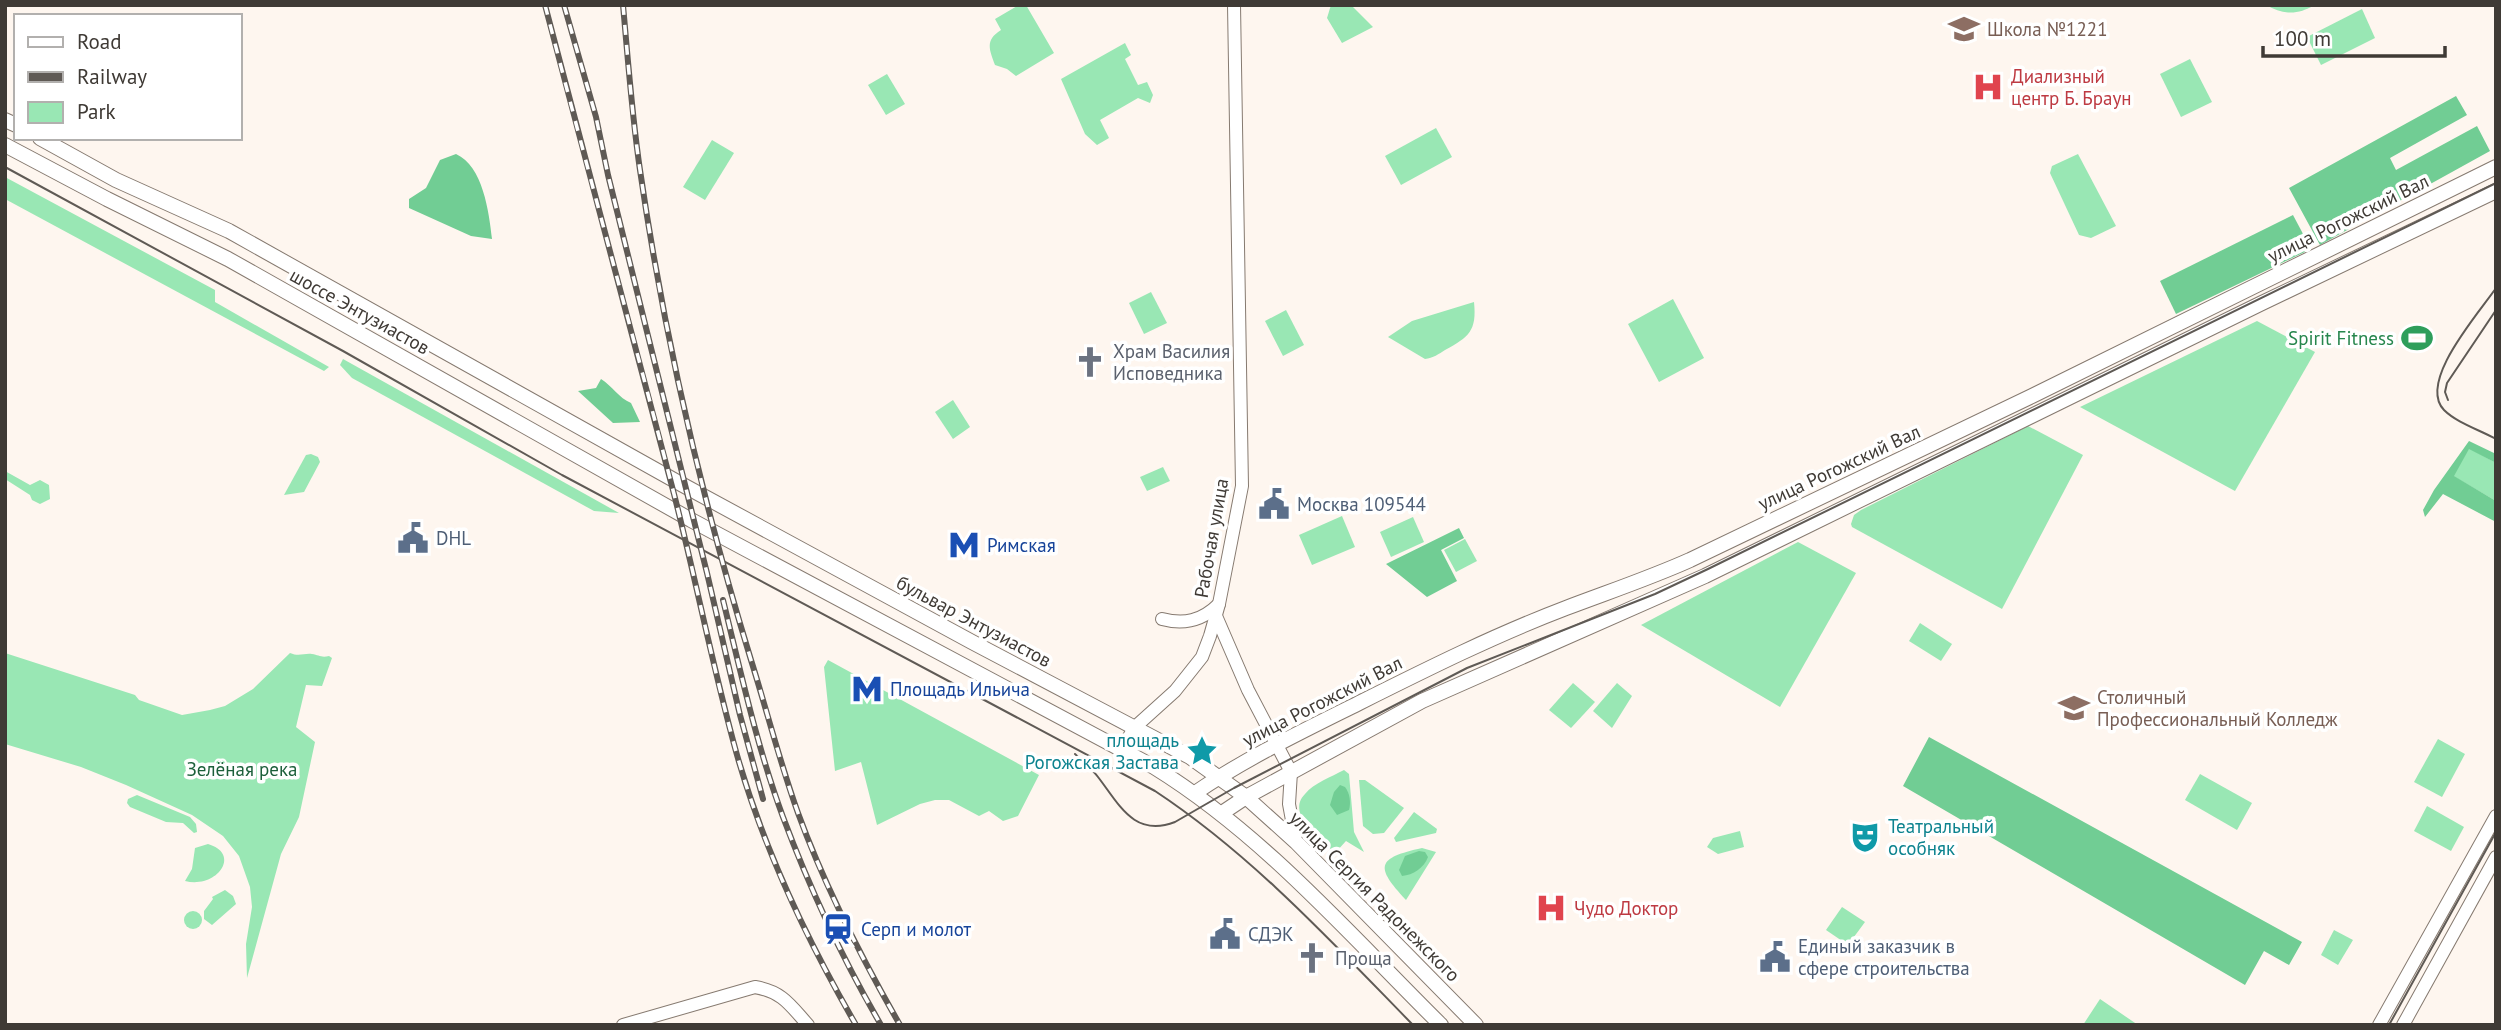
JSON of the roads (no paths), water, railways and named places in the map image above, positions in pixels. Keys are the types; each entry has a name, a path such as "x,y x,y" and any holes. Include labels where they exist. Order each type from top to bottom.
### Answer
{"main road":[{"name":"шоссе Энтузиастов","path":"44,140 116,180 229,230 681,484"},
{"name":"шоссе Энтузиастов","path":"5,145 107,200 228,260 691,520 1122,749"},
{"name":"улица Рогожский Вал","path":"1195,793 1276,746 1456,655 1568,607 1653,577 1690,560 2053,386 2496,167"},
{"name":"улица Рогожский Вал","path":"1222,813 1246,797 1422,701 1706,576 2496,191"},
{"name":"бульвар Энтузиастов","path":"681,484 1190,757 1246,797"},
{"path":"1122,749 1195,793 1274,857 1441,1025"},
{"name":"улица Сергия Радонежского","path":"1246,797 1296,842 1476,1025"}],"street":[{"name":"Рабочая улица","path":"1122,749 1133,728 1188,678 1208,644 1242,486 1234,5"},
{"path":"1162,620 1187,623 1217,610 1235,662 1291,772 1289,804 1296,842"},
{"path":"1208,644 1235,662"},
{"path":"2379,1025 2496,816"},
{"path":"2403,1025 2496,857"},
{"path":"623,1025 755,987 772,990 808,1025"}],"tram line":[{"path":"5,167 343,351 562,475 1155,791 1191,816 1258,871 1413,1025"},
{"path":"1075,754 1096,774 1129,816 1149,826 1175,822 1234,788 1467,668 1655,594 2496,183"},
{"path":"2496,288 2454,348 2438,383 2438,398 2449,415 2496,439"},
{"path":"2448,400 2445,392 2447,383 2496,310"},
{"path":"2389,1025 2496,832"}],"railway":[{"path":"545,5 674,494 737,755 760,825 788,894 856,1025"},
{"path":"564,5 596,117 740,715 763,799"},
{"path":"623,5 635,129 650,232 686,417 716,539 798,813 844,921 900,1025"},
{"path":"723,600 757,737 783,817 828,923 881,1025"}],"place":[{"name":"Школа №1221","path":"1964,29"},
{"name":"Диализный центр Б. Браун","path":"1988,87"},
{"name":"Spirit Fitness","path":"2417,338"},
{"name":"Храм Василия Исповедника","path":"1090,362"},
{"name":"Москва 109544","path":"1274,504"},
{"name":"DHL","path":"413,538"},
{"name":"Римская","path":"964,545"},
{"name":"Площадь Ильича","path":"867,689"},
{"name":"Столичный Профессиональный Колледж","path":"2074,708"},
{"name":"площадь Рогожская Застава","path":"1202,751"},
{"name":"Театральный особняк","path":"1865,837"},
{"name":"Чудо Доктор","path":"1551,908"},
{"name":"Серп и молот","path":"838,929"},
{"name":"СДЭК","path":"1225,934"},
{"name":"Единый заказчик в сфере строительства","path":"1775,957"},
{"name":"Проща","path":"1312,958"}],"park label":[{"name":"Зелёная река","path":"242,769"}]}
